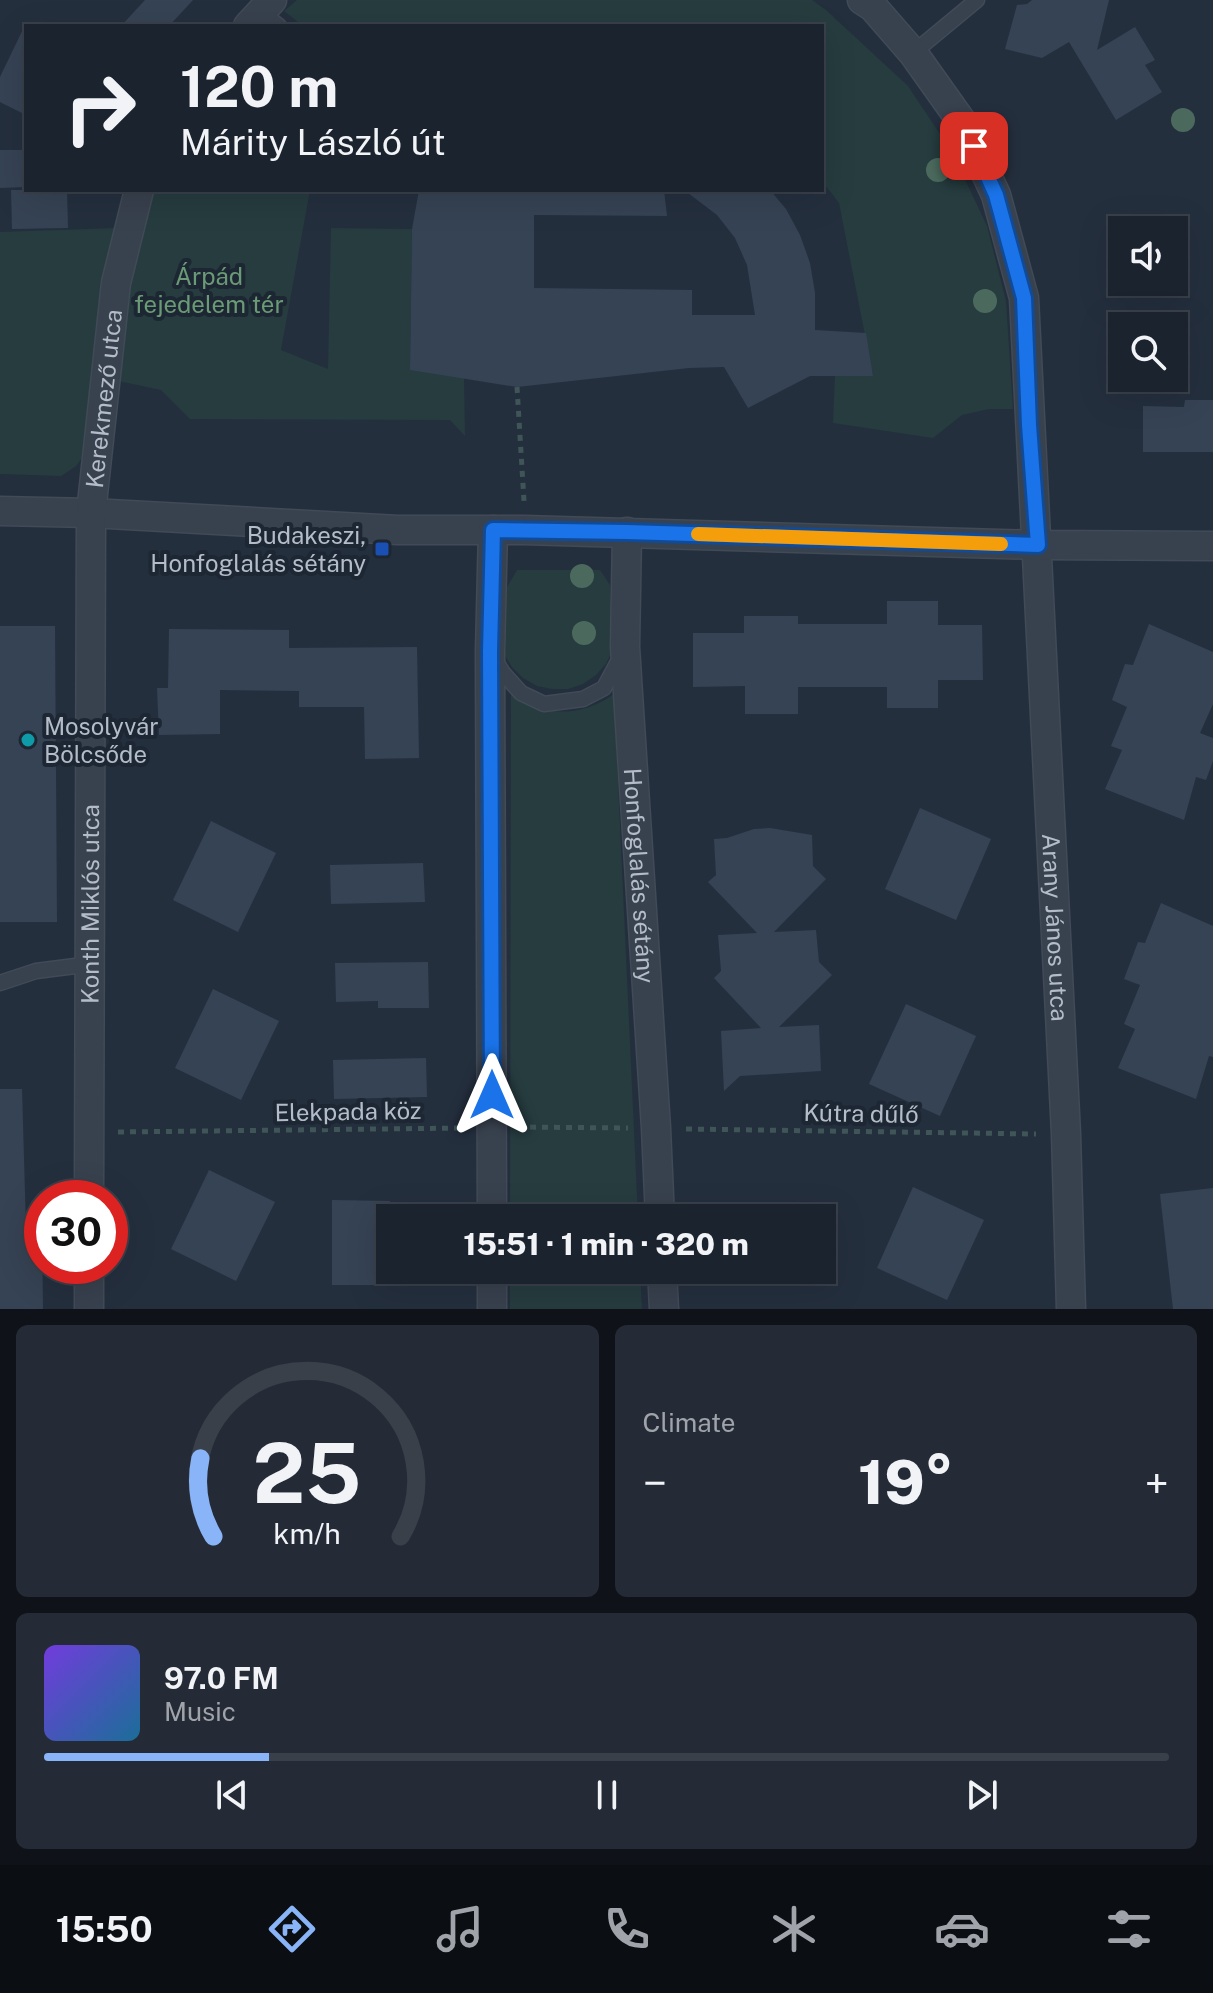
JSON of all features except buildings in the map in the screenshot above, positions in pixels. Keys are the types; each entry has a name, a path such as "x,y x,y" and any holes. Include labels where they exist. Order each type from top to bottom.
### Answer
{"street":[{"path":"862,0 873,7 913,53 962,122 996,195 1024,298 1038,545"},
{"name":"Kerekmező utca","path":"91,513 116,283 139,192"},
{"path":"0,511 91,513 323,527 627,532 1038,545 1213,546"},
{"name":"Konth Miklós utca","path":"89,1180 91,513"},
{"path":"492,1204 490,651 493,530"},
{"name":"Honfoglalás sétány","path":"627,532 625,647 659,1204"},
{"name":"Arany János utca","path":"1038,545 1066,1134 1071,1309"},
{"path":"89,1284 89,1309"},
{"path":"492,1284 492,1309"},
{"path":"663,1284 664,1309"}],"lane":[{"path":"913,53 977,0"},
{"path":"490,651 503,673 521,693 544,704 583,699 604,688 625,647"},
{"path":"0,983 36,971 91,964"}],"path":[{"path":"517,387 524,530"},
{"name":"Kútra dűlő","path":"656,1128 1066,1134"},
{"name":"Elekpada köz","path":"89,1132 656,1128"}],"green space":[{"path":"297,0 812,0 908,86 952,152 987,226 1006,301 1013,409 989,409 962,415 933,438 833,423 835,376 873,376 839,203 824,184 824,24 300,24 284,11"},
{"name":"Árpád fejedelem tér","path":"154,192 310,192 281,350 328,369 331,228 412,229 410,369 464,378 465,436 450,420 190,419 161,390 114,380 130,262"},
{"path":"115,228 100,307 85,454 76,466 61,476 0,474 0,232"},
{"path":"517,570 600,570 610,585 613,649 606,664 583,684 568,689 537,686 523,678 504,654 506,589"},
{"path":"511,693 536,707 562,712 588,707 614,694 637,1204 510,1204"},
{"path":"510,1284 641,1284 642,1309 510,1309"}],"slow traffic":[{"path":"698,534 1001,544"}],"place":[{"name":"Budakeszi, Honfoglalás sétány","path":"382,549"},
{"name":"Mosolyvár Bölcsőde","path":"28,740"}],"route":[{"path":"492,1095 490,651 493,530 1038,545 1024,298 996,195 974,146"}]}
